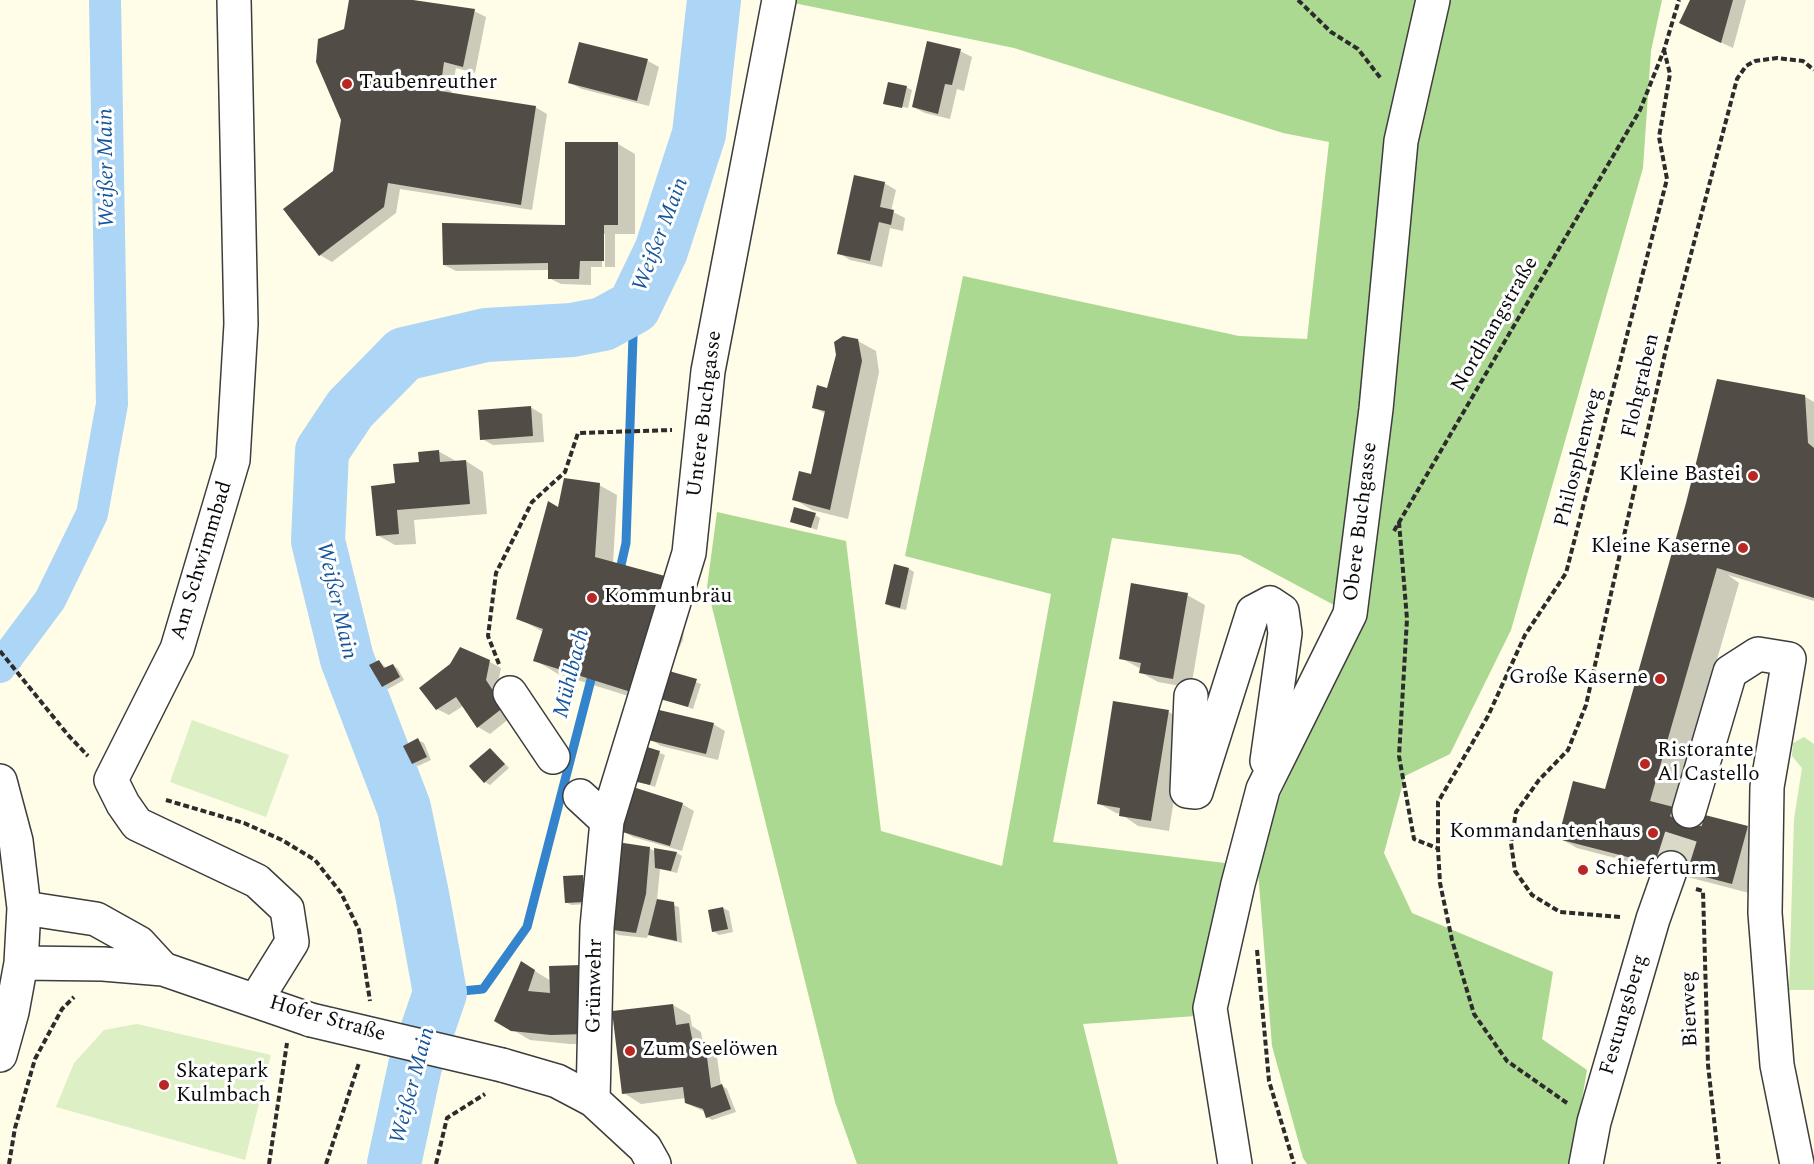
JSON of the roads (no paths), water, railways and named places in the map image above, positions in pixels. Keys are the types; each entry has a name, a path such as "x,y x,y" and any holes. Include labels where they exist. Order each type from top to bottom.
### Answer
{"street":[{"name":"Am Schwimmbad","path":"234,0 241,324 233,460 177,649 111,780 136,824 257,881 287,909 292,942 256,1000"},
{"name":"Untere Buchgasse","path":"607,821 689,553 708,371 779,0"},
{"name":"Obere Buchgasse","path":"1234,1164 1210,1008 1238,884 1263,789 1350,614 1376,409 1401,141 1433,0"},
{"path":"1191,696 1187,791 1196,792 1253,612 1270,603 1282,611 1286,633 1263,789"},
{"path":"1689,811 1730,672 1758,654 1789,659 1767,787 1765,913 1778,1065 1797,1164"},
{"path":"510,693 553,757"},
{"path":"0,781 16,840 24,908 21,963 12,1012 0,1055"},
{"path":"580,796 607,821"},
{"name":"Grünwehr","path":"593,1100 597,927 607,821"},
{"name":"Festungsberg","path":"1586,1164 1594,1122 1653,919 1669,876"},
{"name":"Hofer Straße","path":"24,908 96,919 139,943 164,969"},
{"name":"Hofer Straße","path":"21,963 103,964 164,969 256,1000 300,1027 512,1068 557,1081 593,1100"},
{"path":"593,1100 645,1148 654,1164"}],"waterway":[{"name":"Weißer Main","path":"0,667 50,600 92,514 112,404 105,0"},
{"name":"Weißer Main","path":"394,1164 415,1066 440,993 404,808 347,659 318,541 322,451 350,409 404,354 486,335 572,330 603,324 634,307 661,251 699,134 714,0"},
{"name":"Mühlbach","path":"619,574 626,543 634,307"},
{"name":"Mühlbach","path":"440,993 483,989 527,927 594,668"}],"tunnel":[{"path":"1671,868 1689,811"}],"place":[{"name":"Taubenreuther","path":"347,84"},
{"name":"Kleine Bastei","path":"1753,476"},
{"name":"Kleine Kaserne","path":"1743,548"},
{"name":"Kommunbräu","path":"592,598"},
{"name":"Große Kaserne","path":"1660,679"},
{"name":"Ristorante Al Castello","path":"1645,764"},
{"name":"Kommandantenhaus","path":"1653,833"},
{"name":"Schieferturm","path":"1583,870"},
{"name":"Zum Seelöwen","path":"630,1051"},
{"name":"Skatepark Kulmbach","path":"164,1085"}]}
